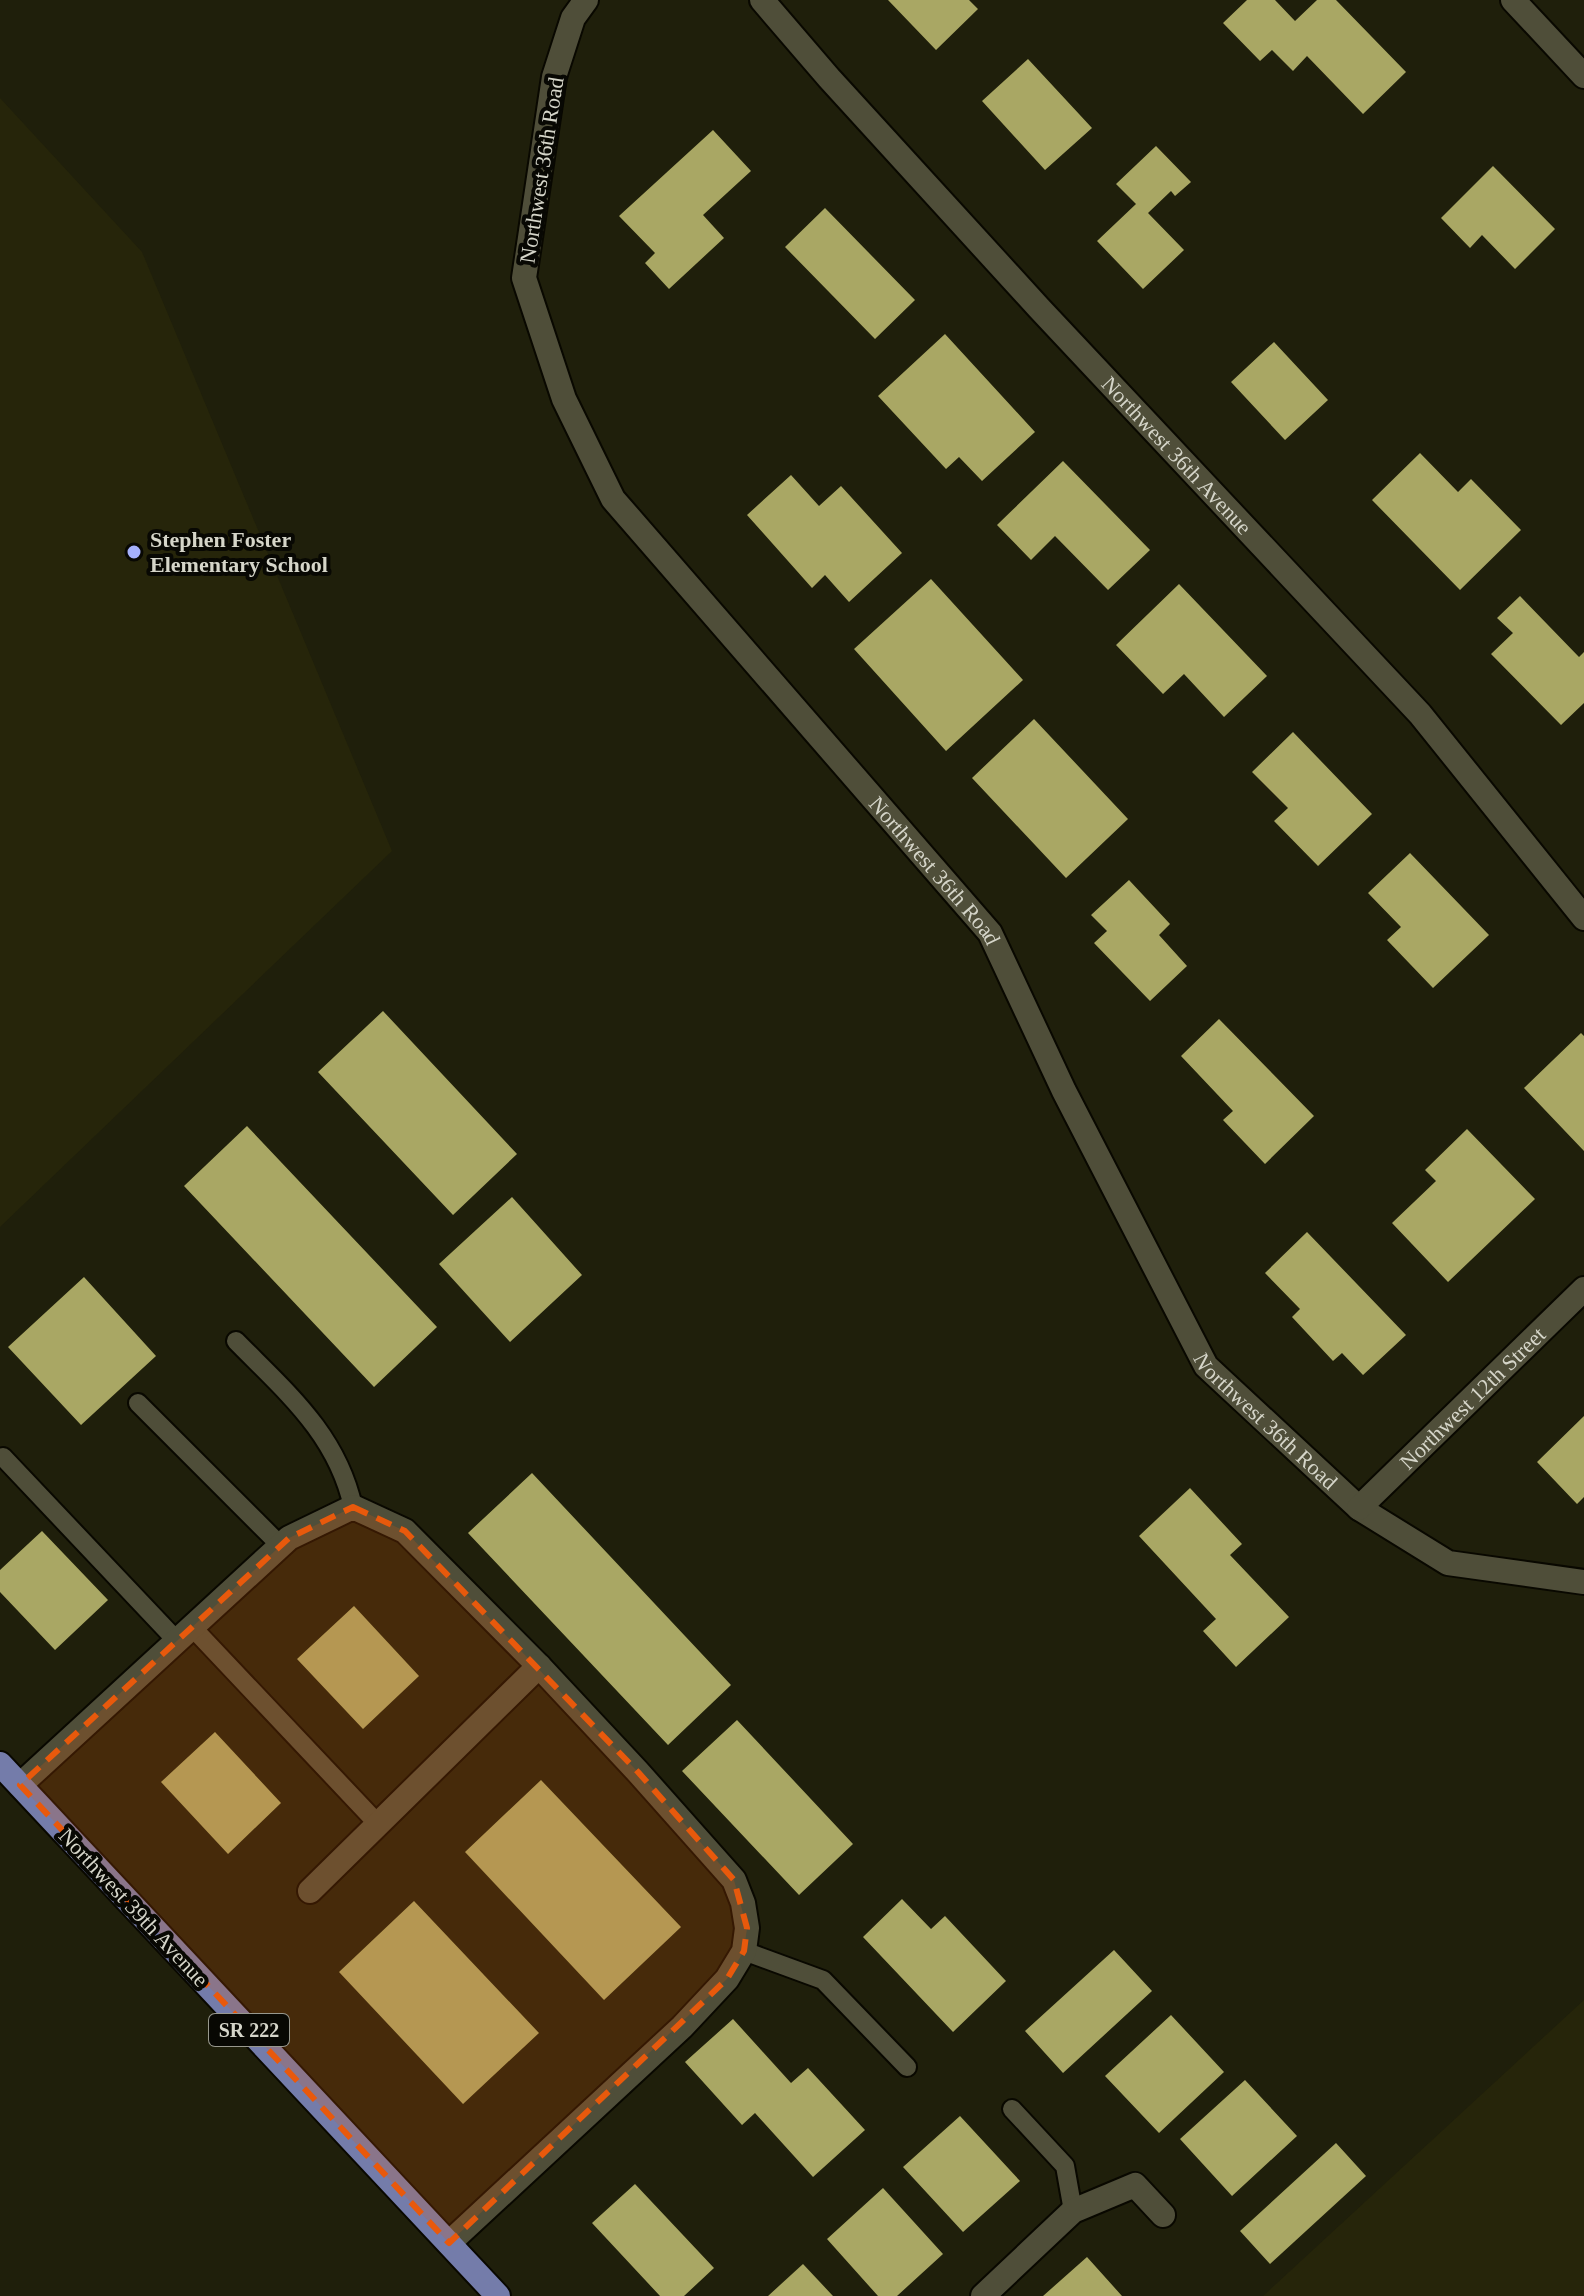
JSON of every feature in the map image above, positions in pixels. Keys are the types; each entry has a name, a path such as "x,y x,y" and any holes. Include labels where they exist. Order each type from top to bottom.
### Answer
{"main road":[{"name":"Northwest 39th Avenue","path":"0,1764 498,2296"}],"street":[{"name":"Northwest 36th Road","path":"586,0 573,18 554,77 524,278 564,399 613,499 990,933 1064,1091 1206,1366 1359,1508 1448,1563 1584,1582"},
{"name":"Northwest 36th Avenue","path":"762,0 829,78 1060,330 1420,714 1584,918"},
{"path":"1513,0 1584,76"},
{"name":"Northwest 12th Street","path":"1359,1508 1584,1289"},
{"path":"20,1785 289,1538 353,1507 405,1531 539,1666 734,1880 743,1903 747,1928 744,1951 727,1979 682,2027 449,2243"},
{"path":"310,1891 539,1666"},
{"path":"983,2296 1073,2211 1135,2185 1163,2215"}],"lane":[{"path":"236,1341 308,1414 331,1447 347,1479 353,1507"},
{"path":"138,1403 281,1546"},
{"path":"3,1457 378,1824"},
{"path":"744,1951 823,1980 907,2067"},
{"path":"1012,2109 1065,2166 1073,2211"}],"highlighted area":[{"path":"353,1507 405,1531 638,1772 734,1880 747,1928 744,1951 727,1979 449,2243 20,1785 289,1538"}],"shaded area":[{"name":"Stephen Foster Elementary School","path":"0,98 142,252 392,851 0,1227"},
{"path":"1584,2000 1584,2296 1263,2296"}],"building":[{"path":"888,0 969,0 978,9 936,50"},
{"path":"1247,0 1275,0 1295,21 1317,0 1336,0 1406,72 1363,114 1307,56 1293,71 1272,50 1260,61 1223,23"},
{"path":"1028,59 1092,128 1045,170 982,101"},
{"path":"713,130 751,171 703,215 724,238 669,289 645,263 655,253 619,216"},
{"path":"1156,146 1191,182 1175,196 1171,191 1148,213 1184,250 1143,289 1097,241 1136,204 1116,184"},
{"path":"1493,166 1555,229 1515,269 1482,235 1470,248 1441,218"},
{"path":"825,208 915,300 875,339 785,247"},
{"path":"945,334 1035,432 982,481 959,457 946,469 878,396"},
{"path":"1274,342 1328,400 1285,440 1231,382"},
{"path":"1420,453 1458,492 1471,479 1521,530 1460,590 1372,500"},
{"path":"1063,461 1150,550 1108,590 1055,536 1031,560 997,525"},
{"path":"791,475 819,506 841,486 902,553 849,602 825,575 812,588 747,515"},
{"path":"931,579 1023,680 946,751 854,649"},
{"path":"1179,584 1267,676 1224,717 1184,674 1163,694 1116,645"},
{"path":"1520,596 1579,657 1584,652 1584,703 1561,725 1491,654 1513,633 1497,618"},
{"path":"1034,719 1128,819 1066,878 972,778"},
{"path":"1293,732 1372,814 1318,866 1274,821 1288,808 1252,772"},
{"path":"1410,853 1489,935 1433,988 1387,940 1401,927 1368,893"},
{"path":"1129,880 1170,924 1159,935 1187,966 1150,1001 1094,943 1107,931 1091,915"},
{"path":"383,1011 517,1154 453,1215 318,1072"},
{"path":"1219,1019 1314,1116 1265,1164 1223,1120 1233,1111 1181,1056"},
{"path":"1581,1033 1584,1036 1584,1151 1524,1088"},
{"path":"247,1126 437,1327 374,1387 184,1186"},
{"path":"1467,1129 1535,1199 1448,1282 1392,1223 1436,1181 1425,1170"},
{"path":"512,1197 582,1275 510,1342 439,1264"},
{"path":"1307,1232 1406,1335 1363,1375 1342,1353 1333,1361 1292,1317 1300,1309 1265,1273"},
{"path":"84,1277 156,1356 81,1425 8,1347"},
{"path":"1584,1416 1584,1497 1577,1504 1537,1462"},
{"path":"532,1473 731,1685 668,1745 468,1533"},
{"path":"1190,1488 1242,1544 1230,1555 1289,1617 1236,1667 1203,1631 1216,1619 1139,1536"},
{"path":"42,1531 108,1600 55,1650 0,1592 0,1570"},
{"path":"354,1606 419,1676 363,1729 297,1659"},
{"path":"737,1720 853,1844 799,1895 682,1771"},
{"path":"215,1732 281,1803 228,1854 161,1782"},
{"path":"541,1780 681,1927 604,2000 465,1852"},
{"path":"902,1899 931,1929 945,1916 1006,1981 953,2032 863,1937"},
{"path":"414,1901 539,2033 463,2104 339,1972"},
{"path":"1114,1950 1152,1991 1063,2073 1025,2031"},
{"path":"1171,2015 1224,2072 1159,2133 1105,2076"},
{"path":"733,2019 791,2083 808,2068 865,2130 813,2177 755,2113 742,2125 685,2062"},
{"path":"1245,2080 1297,2136 1232,2196 1180,2139"},
{"path":"960,2116 1020,2181 963,2232 903,2167"},
{"path":"1336,2143 1366,2176 1270,2264 1240,2231"},
{"path":"635,2184 714,2268 684,2296 660,2296 592,2223"},
{"path":"883,2188 943,2254 897,2296 878,2296 827,2239"},
{"path":"1087,2257 1122,2296 1043,2296"},
{"path":"803,2264 833,2296 768,2296"}],"place":[{"name":"Stephen Foster Elementary School","path":"134,552"}]}
